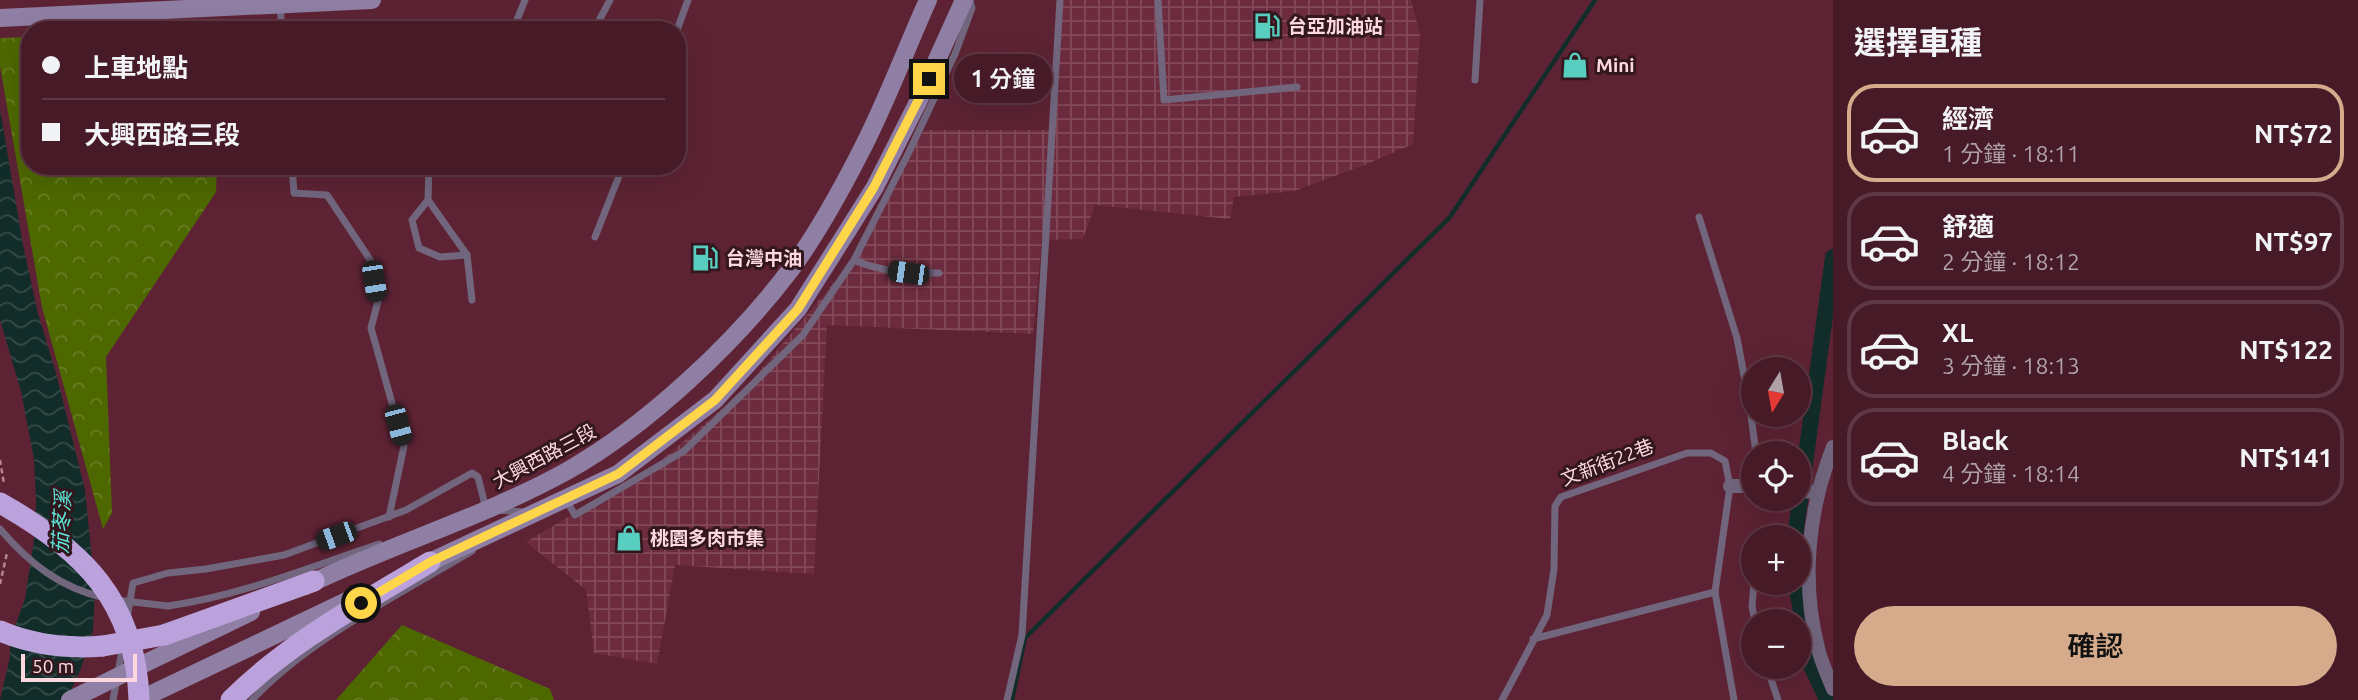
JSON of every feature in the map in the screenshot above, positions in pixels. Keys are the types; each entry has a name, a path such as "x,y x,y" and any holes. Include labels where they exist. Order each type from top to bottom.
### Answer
{"highway":[{"path":"0,503 56,537 100,581 128,632 139,700"},
{"path":"231,700 274,660 316,631 430,562"},
{"path":"0,631 24,639 80,648 103,646 164,635 314,581"}],"street":[{"path":"0,18 205,5 280,5 372,0"},
{"name":"大興西路三段","path":"70,700 314,581 486,510 567,471 611,444 684,385 762,305 815,232 860,153 928,0"},
{"path":"139,700 618,474 715,400 798,309 874,187 917,104 964,0"},
{"path":"1811,525 1817,492 1833,447"},
{"path":"1730,486 1741,486"},
{"path":"1811,492 1817,492"},
{"path":"1810,595 1818,651 1833,689"}],"lane":[{"path":"517,21 525,0"},
{"path":"599,21 610,0"},
{"path":"680,21 688,0"},
{"path":"566,499 575,515 684,451 803,335 854,260 909,152 955,54 972,8 970,0"},
{"path":"1007,700 1022,635 1059,0"},
{"path":"1158,0 1164,100 1297,87"},
{"path":"1475,80 1480,0"},
{"path":"280,5 281,21"},
{"path":"293,175 294,193 327,195 371,261 378,301 371,328 404,446 388,517"},
{"path":"429,175 428,200 412,220 419,248 440,257 467,254"},
{"path":"595,237 619,175"},
{"path":"428,200 467,254 472,300"},
{"path":"1699,217 1737,338 1754,441"},
{"path":"854,260 871,268 908,273 939,273"},
{"name":"文新街22巷","path":"1502,700 1547,615 1554,569 1555,506 1561,497 1687,453 1711,453 1725,461 1730,486"},
{"path":"113,700 133,583 168,573 284,555 406,510 472,473 478,477 486,510"},
{"path":"1730,486 1715,592 1734,700"},
{"path":"0,528 19,551 41,571 66,585 127,603 168,606 198,602 244,589 486,510 536,513"},
{"path":"252,700 282,671 322,641 536,513"},
{"path":"1533,639 1715,592"},
{"path":"1771,679 1778,700"}],"shaded area":[{"path":"1062,0 1411,0 1420,34 1413,144 1294,191 1234,197 1230,219 1095,205 1083,239 1042,240 1033,334 827,325 814,574 675,565 657,664 594,653 586,590 526,542 653,467 742,392 846,268 924,130 1051,130"}],"green space":[{"path":"21,37 21,175 217,175 216,192 106,357 112,513 103,529 42,307 0,66 0,38"},
{"path":"402,625 550,689 554,700 336,700"}],"water":[{"name":"茄苳溪","path":"0,109 23,245 38,314 56,373 85,490 95,590 93,630 80,671 66,700 0,700 10,657 10,640 25,599 35,533 36,500 34,459 21,391 0,320"}],"waterway":[{"path":"1012,700 1025,638 1450,217 1595,0"},
{"path":"1797,525 1833,257"},
{"path":"1798,595 1810,663 1827,700"}],"place":[{"name":"台亞加油站","path":"1267,26"},
{"name":"Mini","path":"1575,65"},
{"name":"台灣中油","path":"705,258"},
{"name":"桃園多肉市集","path":"629,538"}],"route":[{"path":"361,603 430,562 618,474 715,400 798,309 874,187 929,79"}]}
